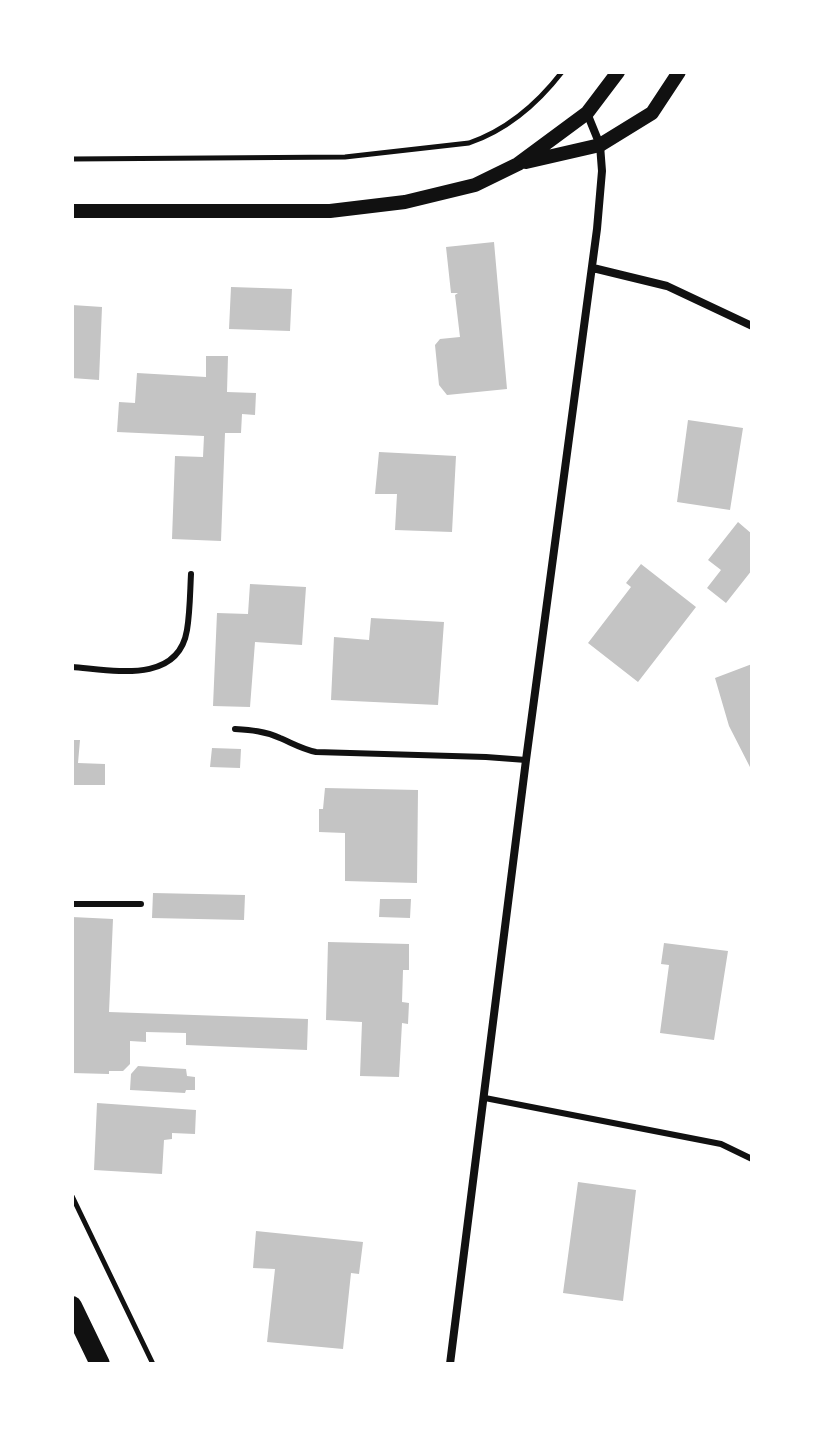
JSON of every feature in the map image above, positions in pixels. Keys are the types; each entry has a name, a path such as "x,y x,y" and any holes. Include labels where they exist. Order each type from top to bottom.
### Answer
{"main road":[{"path":"72,1306 100,1364"}],"street":[{"path":"72,211 330,211 405,202 475,185 518,164 587,113 618,72"},
{"path":"518,164 600,145 652,113 679,72"},
{"path":"450,1364 526,760 593,268 602,171 600,145 587,113"},
{"path":"593,268 667,286 752,326"}],"lane":[{"path":"72,667 134,671 157,668 171,660 187,632 191,574"},
{"path":"235,729 263,732 300,749 316,752 526,760"},
{"path":"72,904 141,904"},
{"path":"485,1098 721,1144 752,1159"}],"path":[{"path":"72,159 345,157 469,143 483,138 535,104 560,75 552,72"},
{"path":"72,1196 153,1364"}],"building":[{"path":"494,242 507,389 447,395 439,385 435,345 440,339 460,337 455,295 458,293 451,293 446,247"},
{"path":"231,287 292,289 290,331 229,329"},
{"path":"72,305 102,307 99,380 72,378"},
{"path":"206,356 228,356 227,392 256,393 255,415 242,414 241,433 225,433 221,541 172,539 175,456 203,457 204,436 117,432 119,402 135,403 137,373 206,377"},
{"path":"688,420 743,428 730,510 677,502"},
{"path":"379,452 456,456 452,532 395,530 397,494 375,494"},
{"path":"738,522 752,534 752,570 726,603 707,588 721,570 708,560"},
{"path":"641,564 696,607 638,682 588,643 631,587 626,583"},
{"path":"250,584 306,587 302,645 255,642 250,707 213,706 217,613 248,614"},
{"path":"371,618 444,622 438,705 331,700 334,637 369,640"},
{"path":"752,664 752,771 729,726 715,678"},
{"path":"72,740 80,740 78,763 105,764 105,785 72,785"},
{"path":"212,748 241,749 240,768 210,767"},
{"path":"325,788 418,790 417,883 345,881 345,833 319,832 319,809 323,809"},
{"path":"153,893 245,895 244,920 152,918"},
{"path":"380,899 411,899 410,918 379,917"},
{"path":"72,917 113,919 109,1012 308,1019 307,1050 186,1045 186,1033 146,1032 146,1042 130,1041 130,1064 123,1071 109,1071 109,1074 72,1073"},
{"path":"328,942 409,944 409,970 403,970 402,1002 409,1003 408,1024 402,1023 399,1077 360,1076 362,1022 326,1020"},
{"path":"664,943 728,951 714,1040 660,1033 669,965 661,964"},
{"path":"138,1066 186,1069 187,1076 195,1077 195,1090 186,1090 185,1093 130,1090 131,1074"},
{"path":"97,1103 196,1110 195,1134 172,1133 172,1139 164,1140 162,1174 94,1170"},
{"path":"578,1182 636,1190 623,1301 563,1293"},
{"path":"256,1231 363,1242 359,1274 351,1273 343,1349 267,1342 275,1269 253,1268"}]}
